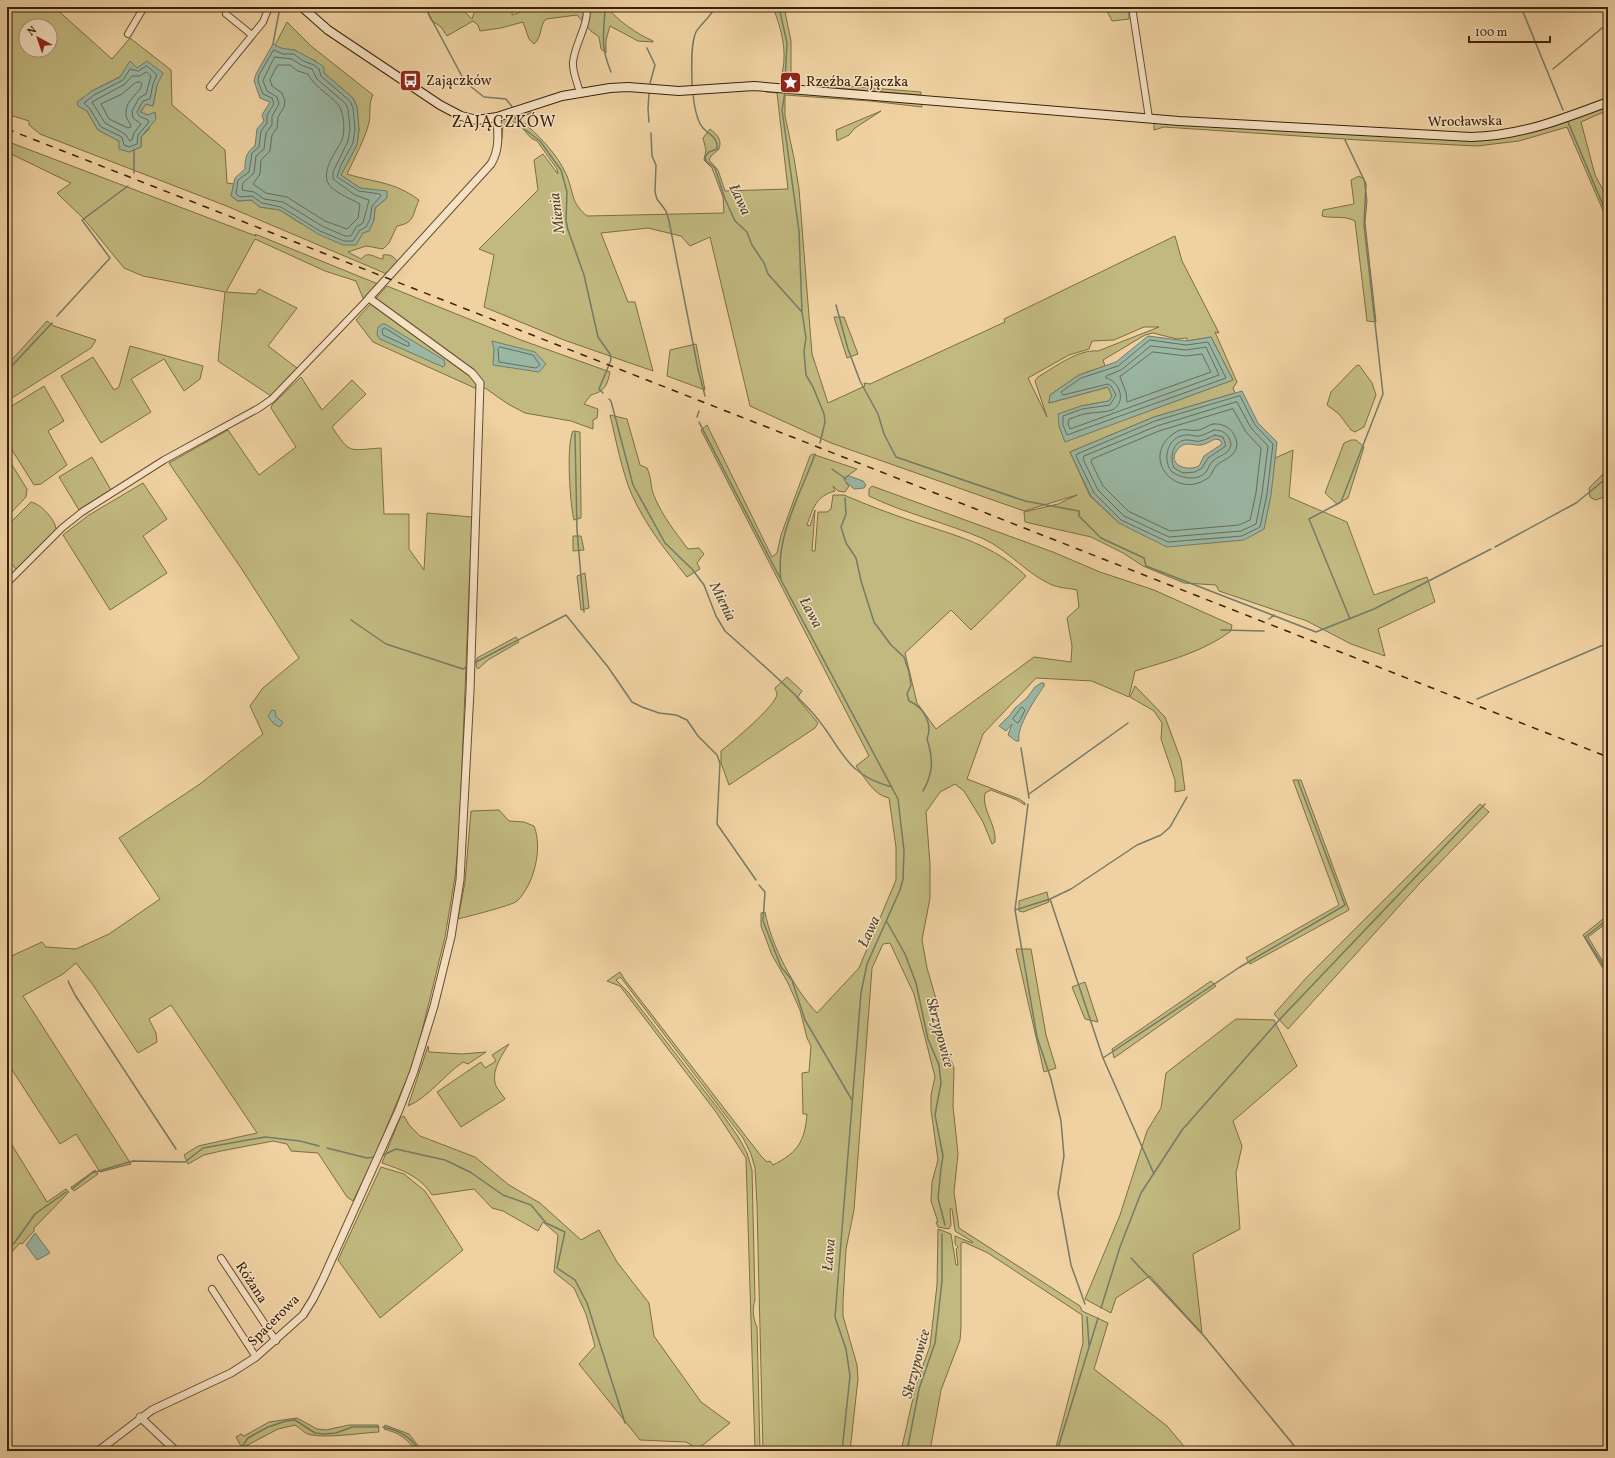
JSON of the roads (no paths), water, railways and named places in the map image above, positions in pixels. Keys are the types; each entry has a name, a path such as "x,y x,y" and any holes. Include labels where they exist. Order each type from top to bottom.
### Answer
{"main road":[{"name":"Wrocławska","path":"302,7 343,41 450,112 477,120 497,117 562,96 626,87 679,91 725,87 780,87 1149,118 1448,137 1498,136 1546,125 1608,102"}],"street":[{"path":"128,34 144,7"},
{"path":"210,87 262,22 269,7"},
{"path":"580,93 573,64 576,45 587,19 587,7"},
{"path":"1132,7 1149,118"},
{"path":"226,14 252,35"},
{"path":"7,583 62,528 82,512 164,460 259,408 272,399 369,298 491,164 497,153 498,146 497,117"},
{"name":"Spacerowa","path":"98,1451 152,1410 231,1373 256,1357 276,1341 303,1315 313,1300 376,1162 414,1071 434,1006 451,937 460,880 471,660 480,383 472,373 369,298"},
{"name":"Różana","path":"221,1258 276,1341"},
{"path":"212,1289 256,1357"},
{"path":"140,1418 176,1451"}],"water":[{"path":"273,44 281,48 294,50 322,65 324,67 324,73 353,98 357,107 359,129 357,145 341,175 360,188 387,191 387,198 375,208 374,220 369,231 363,233 356,245 343,245 318,234 280,210 260,207 251,200 238,201 231,196 235,178 245,169 247,156 255,146 257,129 264,121 262,115 270,102 260,98 254,81 256,74"},
{"path":"130,61 137,68 147,61 163,73 157,85 153,106 146,104 140,112 148,115 155,112 156,119 141,137 141,147 129,152 119,149 119,141 98,130 87,111 78,106 77,102 92,91 120,77"},
{"path":"385,324 444,360 445,365 443,367 380,339 377,335 378,327"},
{"path":"1148,336 1187,341 1211,337 1233,380 1065,442 1059,426 1058,414 1081,406 1109,401 1112,396 1108,387 1049,403 1050,395 1079,375 1116,362"},
{"path":"492,341 535,352 546,364 539,372 493,365 494,349"},
{"path":"1242,391 1258,423 1277,442 1271,495 1264,529 1244,540 1167,547 1119,523 1091,496 1070,452 1154,417","holes":["1215,439 1220,440 1222,444 1204,456 1199,466 1193,468 1182,467 1175,461 1174,457 1176,452 1182,445 1201,445"]},
{"path":"849,476 863,481 866,485 864,488 854,489 844,480 845,477"},
{"path":"1041,683 1044,683 1044,686 1027,713 1019,735 1019,741 1016,741 1008,735 1012,724 1006,731 999,726 1015,708 1027,698 1035,687"},
{"path":"272,710 275,711 276,717 283,722 280,727 274,724 268,716"},
{"path":"35,1233 50,1253 37,1260 26,1245"}],"waterway":[{"path":"273,44 280,7"},
{"name":"Mienia","path":"425,7 465,82 484,97 506,99 513,108"},
{"path":"525,10 545,7"},
{"path":"600,7 605,11 604,49 611,72"},
{"name":"Ława","path":"692,85 694,37 698,29 715,7"},
{"name":"Ława","path":"779,7 787,43 785,82"},
{"path":"1521,7 1563,110"},
{"path":"1553,69 1608,23"},
{"path":"647,48 655,65 650,83"},
{"name":"Ława","path":"785,92 782,110 799,231 802,312 806,338 804,351 806,375 813,387 824,414 825,422 820,443"},
{"path":"649,93 649,122"},
{"name":"Ława","path":"693,94 699,121 703,128 715,139 717,145 717,149 709,152 705,157 706,161 715,168 725,199 735,221 747,232 752,245 764,263 768,274 802,312"},
{"name":"Mienia","path":"514,114 518,124 540,141 561,170 567,192 566,221 568,230 584,275 598,337 610,354 611,360 599,389 603,393"},
{"path":"1568,122 1608,217"},
{"path":"651,133 652,156 656,165 655,192 657,199 666,211 669,221 698,369 705,396"},
{"path":"1345,140 1366,184 1364,225 1383,394 1341,502 1309,519 1350,619"},
{"path":"134,150 134,173"},
{"path":"57,316 110,258 82,220 128,186"},
{"path":"836,305 848,349 860,381 878,414 884,434 896,457 1025,501 1079,511 1079,516 1101,538 1144,558 1146,566 1316,632 1374,609 1491,549"},
{"path":"7,371 52,323"},
{"name":"Mienia","path":"609,399 611,401 633,485 665,543 692,569 704,585 716,616 725,631 778,678 808,708 819,720 851,765 862,774 875,781 892,787"},
{"path":"697,417 699,411"},
{"path":"699,422 780,578"},
{"path":"575,433 577,530 584,612"},
{"name":"Ława","path":"815,454 785,531 780,564 781,580 898,799 904,851 903,879 900,890 867,964 861,993 835,1317 846,1349 850,1376 842,1451"},
{"name":"Ława","path":"832,469 846,479"},
{"path":"1495,547 1576,503 1608,477"},
{"name":"Ława","path":"845,498 846,514 841,527 846,543 856,558 861,581 874,622 891,645 904,657 909,672 911,685 907,694 909,701 919,707 928,722 929,733 927,739 931,759 931,771 923,791"},
{"path":"474,663 566,615 608,667 632,702 659,713 676,715 687,720 698,736 717,755 720,763 717,824 756,880"},
{"path":"1269,619 1274,615"},
{"path":"351,620 386,644 463,669 469,666"},
{"path":"1221,630 1264,631"},
{"path":"1477,699 1608,643"},
{"path":"1029,794 1128,723"},
{"path":"1021,748 1029,798"},
{"path":"1103,1058 1240,967 1345,905 1298,781"},
{"path":"1085,1304 1071,1265 1058,1193 1064,1156 1061,1121 1051,1079 1037,1037 1015,910 1050,899 1071,889 1137,845 1161,835 1170,827 1187,797"},
{"path":"1015,910 1028,804"},
{"path":"1101,1308 1120,1247 1141,1193 1182,1130 1281,1018 1485,804"},
{"path":"759,885 765,892 763,921 781,967 792,980 805,1020 852,1100"},
{"path":"1050,899 1103,1058 1154,1174"},
{"name":"Skrzypowice","path":"1608,919 1585,937 1608,973"},
{"name":"Skrzypowice","path":"887,922 905,954 916,983 928,1039 939,1065 941,1083 935,1115 943,1156 938,1198 945,1225"},
{"path":"68,981 75,995 176,1149"},
{"path":"72,1189 92,1173 133,1161 185,1162 203,1148 265,1137 300,1141 319,1146"},
{"path":"327,1148 367,1158 375,1157"},
{"path":"381,1156 396,1149 445,1160 470,1172 503,1195 531,1205 546,1223 565,1232 557,1268 575,1280 587,1303 625,1423"},
{"path":"7,1249 15,1242 35,1214 66,1192"},
{"name":"Skrzypowice","path":"907,1451 919,1389 935,1343 942,1281 942,1234"},
{"path":"1131,1258 1204,1336 1297,1451"},
{"path":"1087,1317 1089,1345"},
{"path":"1057,1451 1098,1318"},
{"path":"239,1451 248,1438 268,1427 286,1421 295,1420 315,1433 324,1434 336,1433 352,1427 379,1427"},
{"path":"383,1427 404,1435 413,1442 419,1451"}],"railway":[{"path":"7,129 1608,757"}],"place":[{"name":"Zajączków","path":"410,81"},
{"name":"Rzeźba Zajączka","path":"791,82"}],"district":[{"name":"ZAJĄCZKÓW","path":"504,123"}]}
